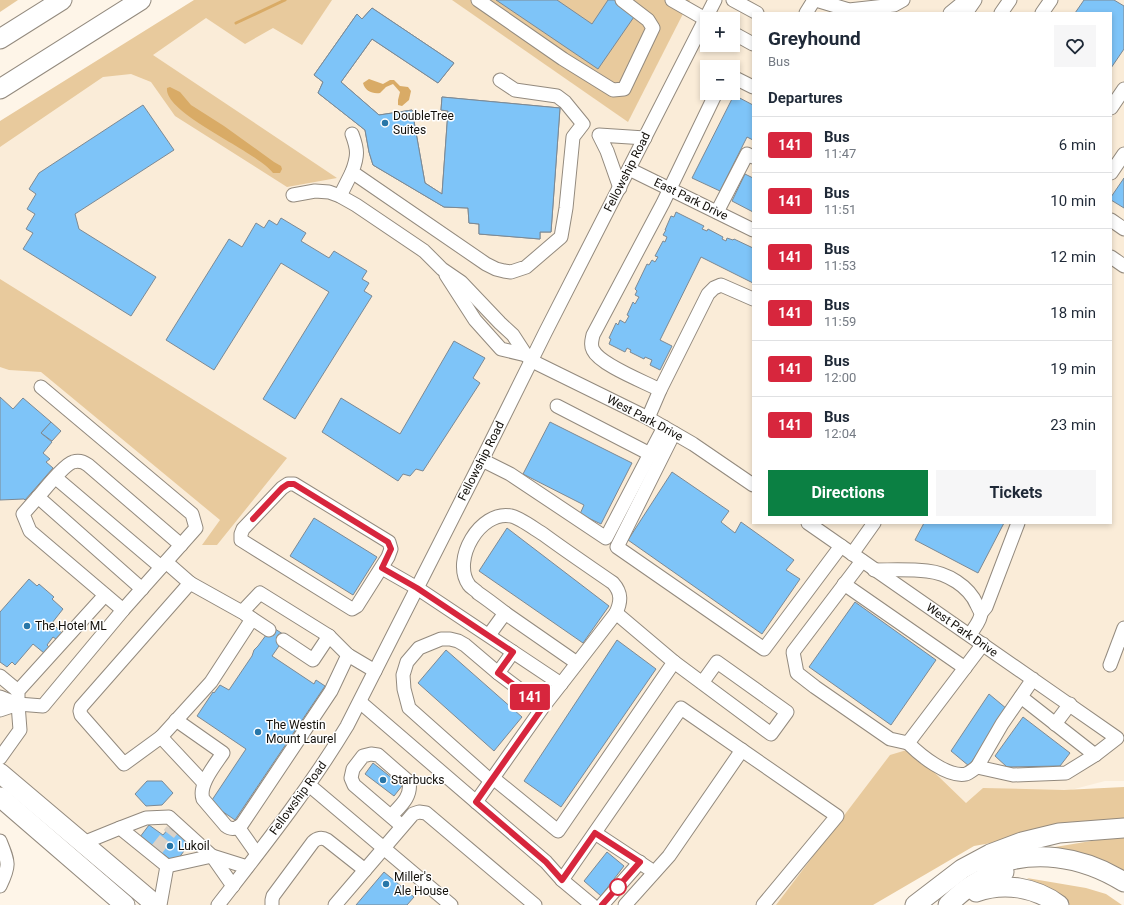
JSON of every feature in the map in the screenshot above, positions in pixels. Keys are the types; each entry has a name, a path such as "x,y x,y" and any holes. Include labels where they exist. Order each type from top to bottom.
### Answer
{"highway":[{"path":"0,39 62,0"},
{"path":"2,88 141,0"},
{"path":"0,774 156,905"},
{"path":"0,797 125,905"},
{"path":"918,902 962,869 990,854 1022,842 1059,833 1124,828"},
{"path":"918,902 993,865 1040,856 1056,857 1085,863 1124,882"},
{"path":"948,905 963,890 975,882 1001,872 1027,867 1053,867 1080,872 1093,876 1124,894"},
{"path":"952,905 977,891 987,888 1008,886 1036,892 1059,905"}],"street":[{"path":"478,0 564,59 613,90 624,89 653,28 648,20 622,0"},
{"path":"672,0 700,16"},
{"name":"Fellowship Road","path":"710,12 715,0"},
{"path":"733,0 755,12"},
{"path":"807,12 815,0 849,10 894,5 903,0"},
{"path":"951,12 966,0"},
{"path":"967,12 975,0"},
{"path":"1002,12 1010,0"},
{"path":"1043,12 1051,0"},
{"name":"Fellowship Road","path":"218,905 309,785 336,745 360,702 482,460 529,358 545,333 700,32"},
{"path":"740,38 752,44"},
{"path":"500,80 515,90 557,96 565,102 584,124 599,135 607,151 620,188"},
{"path":"740,80 752,86"},
{"path":"1112,107 1124,89"},
{"path":"660,390 611,366 594,352 591,346 593,335 670,188 713,100"},
{"path":"352,172 486,264 496,269 511,272 526,267 561,237 566,208 573,137 584,124"},
{"path":"340,196 352,172 357,155 357,146 352,134"},
{"path":"599,135 645,138"},
{"path":"717,212 747,154 752,156"},
{"path":"1112,172 1124,154"},
{"name":"East Park Drive","path":"629,169 752,230"},
{"path":"293,195 315,191 329,192 340,196 356,205 424,251 442,269 461,282 513,335 529,358"},
{"path":"1112,221 1124,229"},
{"path":"1112,258 1124,266"},
{"name":"West Park Drive","path":"442,269 476,320 501,349 529,358 648,418 752,481"},
{"path":"648,418 660,390 708,294 714,288 721,285 752,299"},
{"path":"0,697 18,697 43,706 123,610 196,528 192,514 41,387"},
{"path":"557,406 650,454"},
{"path":"482,460 510,474 606,538 650,454 669,430"},
{"path":"669,430 617,547 764,649 852,554 873,524"},
{"path":"123,610 30,531 23,514 38,497 72,462 79,461 88,465 181,545"},
{"path":"56,478 190,583 269,630"},
{"path":"288,484 294,484 388,542 391,549 382,568 361,602 352,609 241,540 241,534 243,529 282,488 288,484"},
{"path":"38,497 142,589"},
{"path":"476,802 543,707 616,613 620,605 618,588 613,583 530,526 512,516 500,516 487,521 477,530 466,550 463,562 464,575 469,586 577,663"},
{"name":"West Park Drive","path":"809,524 1117,738 1095,755"},
{"path":"970,635 981,613 986,607 1018,524"},
{"path":"852,554 844,584 792,652 797,673 815,688 890,739 908,743 917,752 937,766 956,774 966,774 977,767 1002,724 1033,679"},
{"path":"382,568 417,588 561,684"},
{"path":"874,570 928,571 938,574 955,581 968,590 981,613"},
{"path":"190,583 80,710 80,715 124,764 161,736 211,682 260,593 329,636 348,655 375,671"},
{"path":"844,584 965,668"},
{"path":"0,710 18,697 105,595"},
{"path":"489,636 505,613"},
{"path":"616,613 674,662 702,683 771,734 787,712 717,662 702,683"},
{"path":"1110,665 1124,628"},
{"path":"283,640 313,660 329,636"},
{"path":"543,707 498,673 465,645 450,639 441,639 419,648 407,662 403,675 404,689 409,708 492,779 558,831 674,662"},
{"path":"908,743 983,644"},
{"path":"498,673 513,652"},
{"path":"176,720 223,753 204,783 202,790 203,799 226,826 232,828 238,827 242,824 331,691 348,655"},
{"path":"0,676 18,697 20,730 0,758"},
{"path":"977,767 1013,775 1066,773 1095,755 1021,698"},
{"path":"360,702 546,862 562,880 592,905"},
{"path":"1055,724 1070,704"},
{"path":"562,880 681,708 837,816 763,905"},
{"path":"161,736 204,783"},
{"path":"625,905 669,856 742,750"},
{"path":"391,816 408,796 410,790 409,782 378,755 371,754 365,756 353,769 351,776 354,785 402,826"},
{"path":"309,785 451,905"},
{"path":"335,905 402,826 413,814 420,812 426,813 535,905"},
{"path":"83,843 146,818 169,817 174,827 212,856 233,886"},
{"path":"238,827 257,854"},
{"path":"120,828 155,852 167,866"},
{"path":"595,833 654,872"},
{"path":"272,905 274,896 316,839 321,838 327,840 365,870"},
{"path":"0,841 6,855 8,866 0,886"},
{"path":"167,866 212,856 247,867"},
{"path":"602,905 640,862"},
{"path":"160,905 167,866"}],"shaded area":[{"path":"0,0 18,0 0,12"},
{"path":"194,0 332,0 302,45 273,28 245,44 206,18 153,55 337,178 287,187 175,116 151,82 131,74 103,77 0,147 0,121"},
{"path":"203,0 1124,0 1124,781 1105,781 979,814 849,905 156,905 0,773 0,134"},
{"path":"452,0 690,0 628,122"},
{"path":"369,79 383,84 390,80 394,80 400,86 408,87 411,91 409,100 402,106 398,105 400,92 393,84 386,87 380,93 369,91 365,88 363,83"},
{"path":"170,87 180,92 191,105 281,166 282,169 280,173 273,173 264,164 249,154 195,121 180,109 170,98 167,88"},
{"path":"0,279 287,458 217,545 202,545 220,520 41,372 9,370 0,367"},
{"path":"910,749 966,803 983,788 1064,790 1124,787 1124,820 974,846 873,905 776,905 890,755"},
{"path":"1124,836 1124,871 1055,847 1115,837"},
{"path":"1027,878 1086,888 1106,894 1122,905 1070,905 1063,898"}],"building":[{"path":"496,0 557,0 592,24 608,0 616,0 636,14 598,69"},
{"path":"1084,0 1114,0 1124,6 1124,49 1112,67 1112,12 1076,12"},
{"name":"DoubleTree Suites","path":"372,8 454,63 438,83 372,39 341,82 379,115 412,110 425,183 442,194 448,111 441,110 442,97 560,108 551,232 540,232 540,239 479,234 479,224 469,223 468,208 444,207 373,165 365,130 318,93 323,82 314,75 357,14 362,19","holes":["473,121 533,125 527,197 517,196 518,175 490,172 485,195 468,195"]},
{"name":"DoubleTree Suites","path":"372,8 454,63 438,83 372,39 341,82 379,115 412,110 425,183 442,194 448,111 441,110 442,97 560,108 551,232 540,232 540,239 479,234 479,224 469,223 468,208 444,207 373,165 365,130 318,93 323,82 314,75 357,14 362,19"},
{"path":"740,98 752,104 752,140 747,137 720,191 692,178 731,100 740,100"},
{"path":"143,105 174,150 75,214 79,229 156,277 131,316 23,249 33,233 26,229 35,214 27,209 36,194 29,189 39,173"},
{"path":"745,174 752,178 752,211 732,201"},
{"path":"1124,178 1124,208 1112,201 1112,196"},
{"path":"676,212 704,226 702,229 707,231 708,229 723,237 722,239 726,241 727,238 734,239 752,248 752,282 701,257 660,340 672,346 660,370 650,365 652,360 645,357 644,359 630,352 631,350 627,348 625,352 609,344 611,339 609,338 616,323 618,325 620,320 625,323 629,316 627,315 633,302 635,304 639,297 635,295 637,291 635,289 647,264 649,265 652,260 655,262 658,257 655,256 663,241 665,242 667,237 663,235 665,230 671,216 674,217"},
{"path":"281,218 306,233 301,241 329,258 334,251 367,271 362,279 369,283 364,291 372,296 295,419 263,399 329,292 281,263 214,370 166,340 229,239 242,247 256,223 264,228 269,220 277,225"},
{"path":"454,341 485,358 473,378 480,383 423,471 416,469 410,476 403,474 398,481 322,432 341,398 400,434"},
{"path":"0,397 13,409 23,398 51,422 41,433 52,442 43,453 50,459 46,462 53,468 25,500 0,500"},
{"path":"51,422 61,431 52,441 41,433"},
{"path":"550,422 632,463 601,524 580,514 584,505 523,474"},
{"path":"672,472 729,511 721,522 735,533 741,522 794,560 786,570 800,579 762,634 628,540"},
{"path":"314,518 377,557 353,595 290,556"},
{"path":"923,524 1003,524 978,573 915,540"},
{"path":"507,528 609,606 583,643 479,571"},
{"name":"The Hotel ML","path":"29,579 37,586 39,584 54,597 52,599 63,609 52,623 62,633 56,639 53,637 47,645 49,647 44,653 33,644 15,665 12,662 7,667 0,662 0,612"},
{"path":"855,602 936,660 891,725 809,667"},
{"name":"The Westin Mount Laurel","path":"272,627 286,636 272,656 314,684 316,680 325,686 235,820 210,803 246,749 197,716 213,692 214,693 220,685 229,690 252,656 254,650"},
{"path":"617,640 656,669 561,807 524,781"},
{"path":"446,650 522,717 494,751 418,683"},
{"path":"989,694 1007,709 969,766 951,751"},
{"path":"1023,717 1070,753 1060,766 1007,767 995,756"},
{"name":"Starbucks","path":"373,763 402,786 394,796 365,774"},
{"path":"147,781 162,781 173,793 162,805 146,806 135,794"},
{"name":"Lukoil","path":"149,825 163,835 169,828 190,843 175,863 140,837"},
{"path":"607,852 624,866 601,896 584,881"},
{"name":"Miller's Ale House","path":"384,872 414,897 407,905 356,905"}],"waterway":[{"path":"236,23 285,0"}],"tunnel":[{"path":"157,849 172,830"}],"bus line":[{"name":"141","path":"253,519 282,488 288,484 294,484 388,542 391,549 382,568 417,588 513,652 498,673 543,707 476,802 546,862 562,880 595,833 640,862 602,905"}],"place":[{"name":"DoubleTree Suites","path":"385,123"},
{"name":"The Hotel ML","path":"27,626"},
{"name":"The Westin Mount Laurel","path":"258,732"},
{"name":"Starbucks","path":"383,780"},
{"name":"Lukoil","path":"170,846"},
{"name":"Miller's Ale House","path":"386,884"}]}
